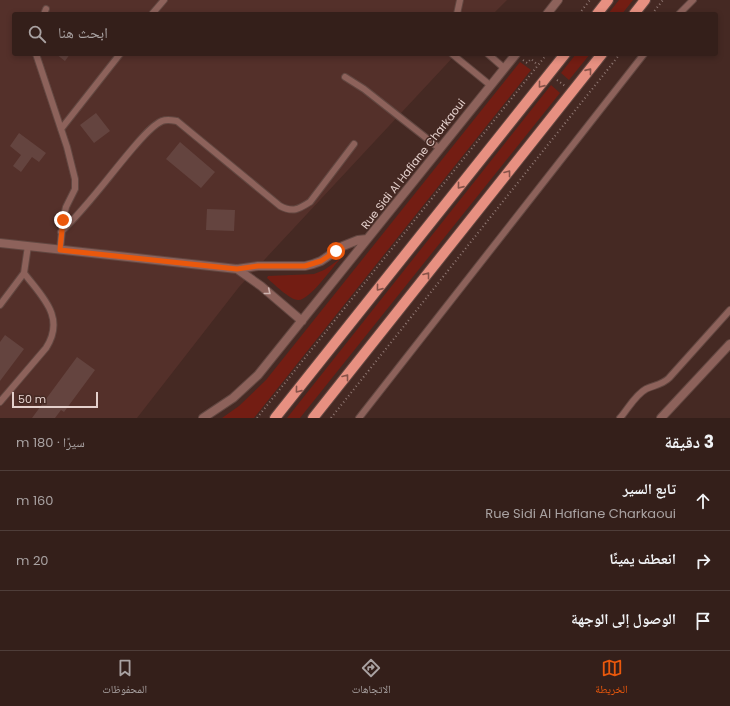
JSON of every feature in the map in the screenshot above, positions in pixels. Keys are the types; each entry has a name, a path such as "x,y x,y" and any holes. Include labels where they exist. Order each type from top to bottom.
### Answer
{"main road":[{"path":"599,12 608,0"},
{"path":"636,12 645,0"},
{"path":"275,418 563,56"},
{"path":"313,418 600,56"}],"street":[{"path":"549,12 558,0"},
{"name":"Rue Sidi Al Hafiane Charkaoui","path":"0,243 237,269 258,266 305,266 313,264 321,261 343,246 358,240 367,240 439,148 514,56"},
{"path":"203,418 220,408 258,375 367,240"},
{"path":"237,269 266,290 302,321"},
{"path":"661,418 730,344"}],"lane":[{"path":"154,12 164,0"},
{"path":"457,12 460,0"},
{"path":"681,12 693,0"},
{"path":"37,56 61,129 76,185 64,213 60,250"},
{"path":"61,129 118,56"},
{"path":"454,56 490,85"},
{"path":"490,56 504,68"},
{"path":"359,418 642,56"},
{"path":"345,77 364,89 439,148"},
{"path":"61,232 78,215 119,164 154,126 166,120 177,121 280,206 288,210 301,208 310,202 354,144"},
{"path":"0,305 24,273 28,246"},
{"path":"0,402 46,348 54,332 52,314 48,306 24,273"},
{"path":"620,418 640,393 650,387 660,385 669,378 730,310"}],"path":[{"path":"581,12 590,0"},
{"path":"654,12 663,0"},
{"path":"257,418 545,56"},
{"path":"331,418 618,56"}],"shaded area":[{"path":"0,0 507,0 495,12 12,12 12,56 454,56 239,287 137,418 0,418"},
{"path":"619,0 633,0 624,12 610,12"},
{"path":"574,56 588,56 569,80 561,73"},
{"path":"520,62 531,70 254,418 222,418 239,406 266,380"},
{"path":"551,85 560,93 300,418 287,418"},
{"path":"340,259 314,290 303,299 298,300 291,297 267,278 268,276 314,274 324,270"}],"building":[{"path":"59,56 69,56 65,61"},
{"path":"96,113 110,131 94,143 80,125"},
{"path":"19,133 46,153 39,162 32,157 21,172 13,166 21,155 10,146"},
{"path":"180,142 215,172 201,188 166,159"},
{"path":"207,209 235,210 234,231 206,230"},
{"path":"5,335 24,349 0,381 0,342"},
{"path":"77,357 95,370 64,412 61,410 55,418 32,418"}],"route":[{"path":"63,220 60,250 237,269 258,266 305,266 321,261 336,251"}]}
